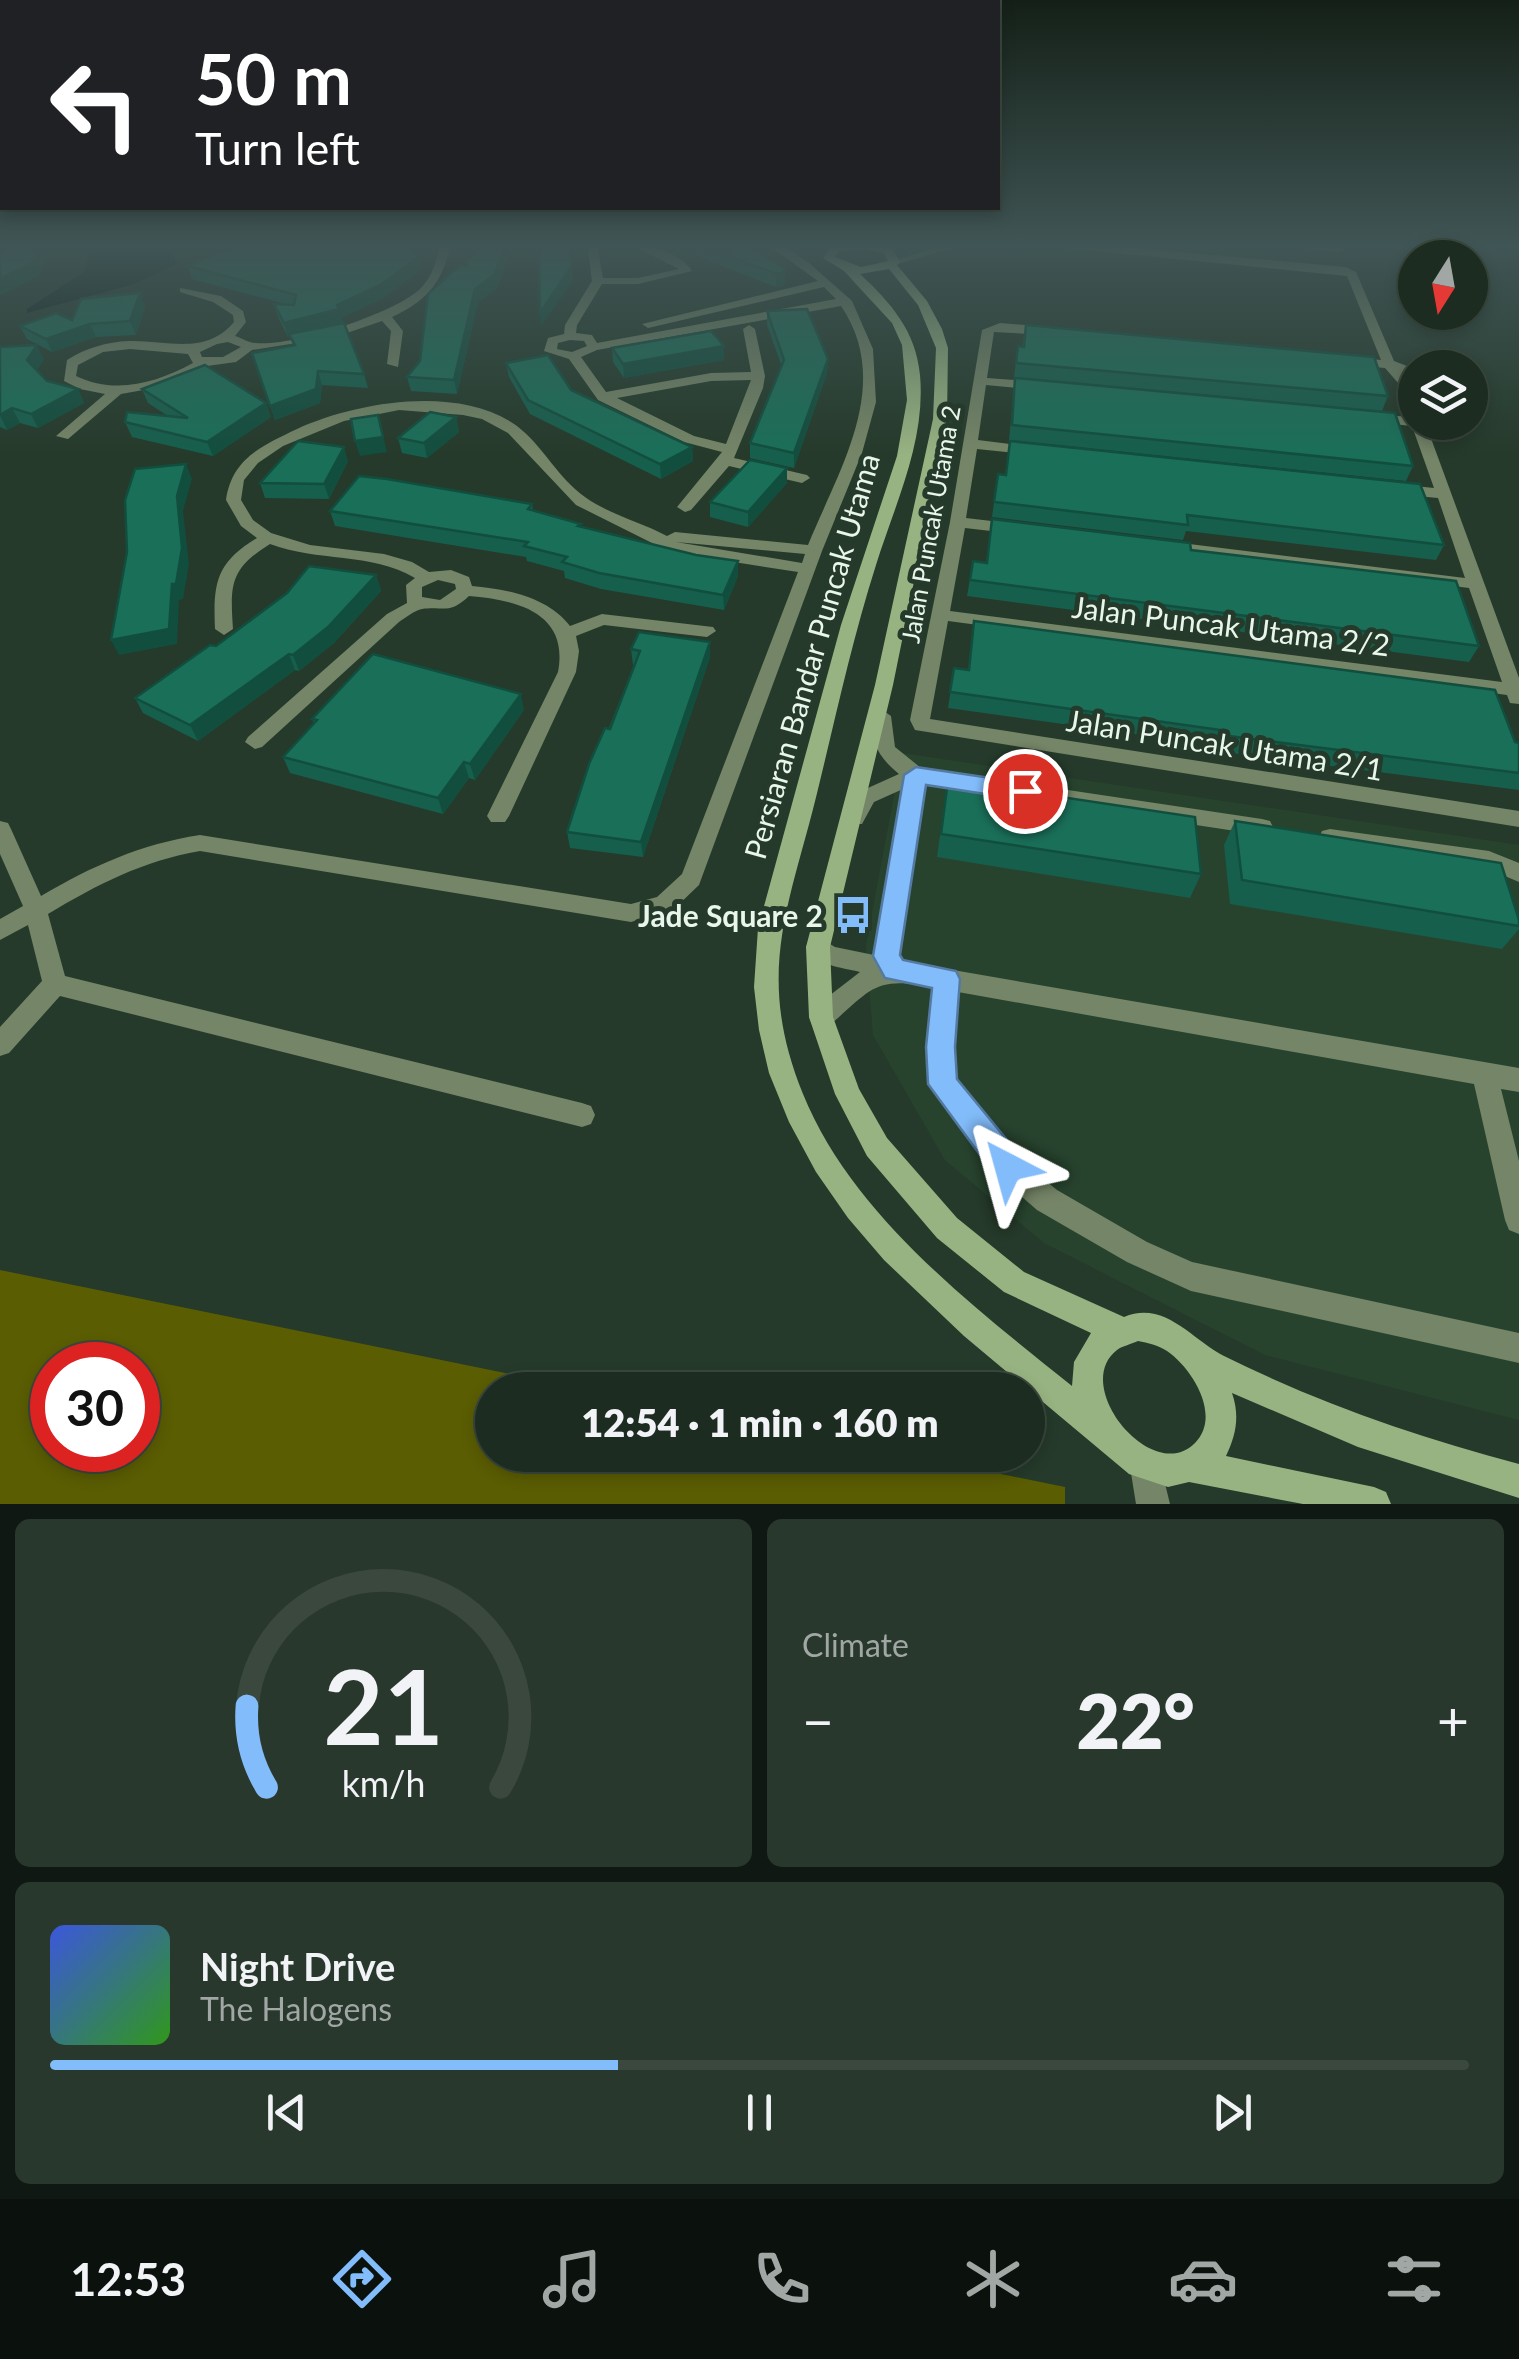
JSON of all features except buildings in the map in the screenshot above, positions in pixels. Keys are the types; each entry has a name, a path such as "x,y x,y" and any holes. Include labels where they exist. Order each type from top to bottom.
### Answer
{"street":[{"path":"227,338 240,322 240,315"},
{"path":"248,347 238,339 206,342 198,356 152,385 116,390 87,387 69,378 68,370 80,356 105,347 138,345 198,356 227,360 248,347 323,336 389,315"},
{"path":"570,336 577,315"},
{"path":"573,356 591,342 698,315"},
{"path":"758,315 591,342 570,336 552,341 548,348 573,356 603,397 728,456 802,478"},
{"path":"0,930 116,862 160,848 200,843 631,913 657,910 676,898 690,879 861,436 871,390 867,349 852,315"},
{"name":"Persiaran Bandar Puncak Utama","path":"893,315 903,330 914,379 905,456 867,568 767,943 768,1020 797,1111 832,1175 895,1252 974,1328 1104,1432"},
{"path":"929,315 942,348 934,460 918,517 884,684 818,946 821,1017 848,1094 876,1147 947,1228 1014,1282 1118,1330"},
{"path":"1371,315 1397,371"},
{"path":"1377,315 1397,371"},
{"path":"386,318 396,331 393,364"},
{"name":"Jalan Puncak Utama 2","path":"922,725 972,444 988,330 993,326 1059,332"},
{"path":"685,507 728,456 758,376 749,328"},
{"path":"1331,359 1397,371"},
{"path":"603,397 711,376 758,376"},
{"path":"981,381 1054,388"},
{"path":"63,436 116,390"},
{"path":"426,577 413,567 386,559 267,539 246,522 234,504 233,488 241,472 265,450 294,434 342,417 389,407 486,416 529,440 569,492 618,523 664,539 676,549 812,559"},
{"path":"1357,416 1398,419"},
{"path":"1423,440 1517,697"},
{"path":"972,444 1050,452"},
{"path":"1386,488 1443,494"},
{"path":"958,522 1037,531"},
{"path":"224,629 222,587 226,570 242,553 267,539"},
{"path":"1155,545 1476,584"},
{"path":"418,604 410,590 426,577 451,575 462,580 465,590"},
{"path":"255,742 393,618 418,604 446,604 465,590 515,598 538,609 565,634 570,648 567,672 498,816"},
{"name":"Jalan Puncak Utama 2/2","path":"940,615 1517,697"},
{"path":"565,634 602,619 707,631"},
{"path":"884,684 879,737 887,756 916,775 1490,860 1519,873"},
{"name":"Jalan Puncak Utama 2/1","path":"922,725 1519,819"},
{"path":"841,845 866,796 916,775"},
{"path":"894,970 886,956 916,775"},
{"path":"0,828 36,910 55,984"},
{"path":"818,946 829,955 894,970 1519,1080"},
{"path":"821,1017 864,981 894,970"},
{"path":"946,979 940,1047 943,1084 1008,1167 1048,1200 1137,1252 1190,1276 1519,1348"},
{"path":"0,1045 55,984"},
{"path":"55,984 582,1115"},
{"path":"1484,1074 1519,1220"},
{"path":"1374,1504 1272,1480 1192,1467 1170,1472 1146,1466 1123,1453 1104,1432 1092,1408 1088,1371 1101,1342 1118,1330 1138,1326 1160,1330 1182,1342 1201,1361 1276,1400 1362,1434 1510,1480"},
{"path":"1192,1467 1210,1454 1220,1434 1218,1397 1201,1361"},
{"path":"1146,1466 1153,1504"}],"shaded area":[{"path":"902,753 1519,845 1519,1420 1265,1355 1044,1243 945,1160 873,1035 866,945"},
{"path":"0,1270 500,1372 475,1372 475,1472 991,1472 1065,1487 1065,1504 0,1504"}],"place":[{"name":"Jade Square 2","path":"853,915"}],"route":[{"path":"1008,1167 943,1084 940,1047 946,979 894,970 886,956 916,775 1025,791"}]}
